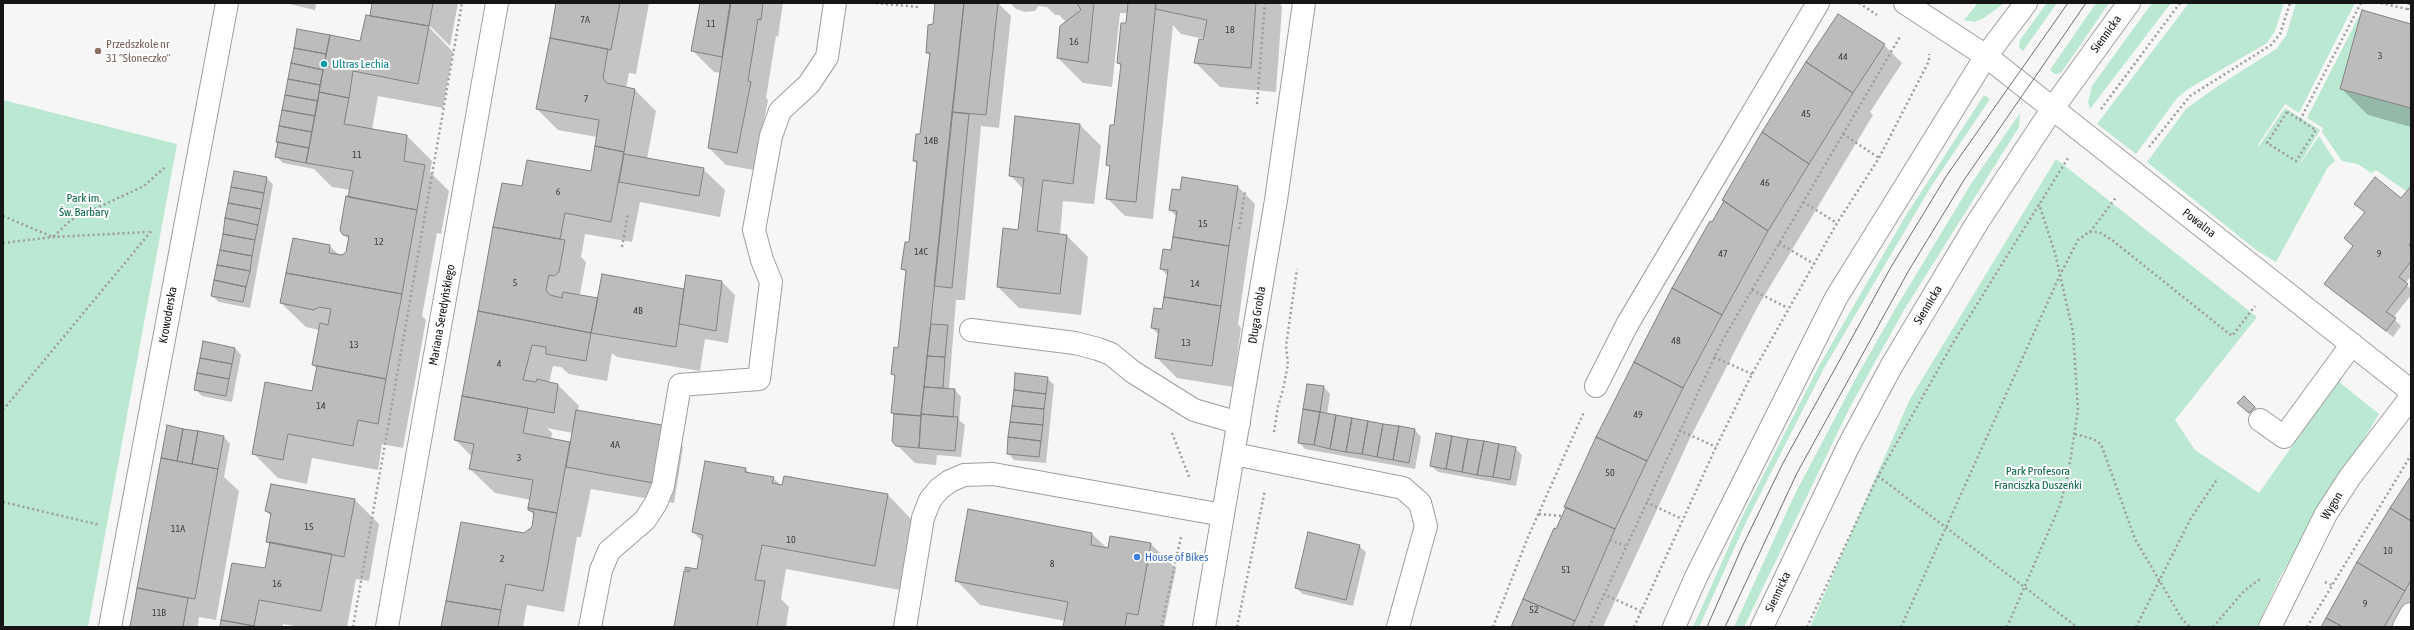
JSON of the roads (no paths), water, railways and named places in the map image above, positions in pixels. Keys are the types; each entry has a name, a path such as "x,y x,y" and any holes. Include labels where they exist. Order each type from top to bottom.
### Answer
{"street":[{"name":"Krowoderska","path":"110,627 199,144 227,3"},
{"name":"Mariana Seredyńskiego","path":"387,627 497,3"},
{"path":"590,627 601,570 609,551 645,520 656,502 663,486 680,385 759,379 771,282 762,260 754,230 771,136 780,111 809,84 827,57 835,3"},
{"name":"Długa Grobla","path":"1204,627 1276,200 1304,3"},
{"path":"1596,386 1628,323 1818,3"},
{"name":"Powalna","path":"1905,3 1986,56 2411,391"},
{"path":"1674,627 1696,577 1836,298 1986,56 2026,3"},
{"name":"Siennicka","path":"1762,627 1842,460 1892,365 1977,223 2053,108 2129,3"},
{"path":"971,330 1075,343 1098,349 1111,354 1133,372 1194,410 1239,423"},
{"path":"2260,420 2284,437 2352,344"},
{"name":"Wygon","path":"2270,627 2326,514 2350,477 2411,397"},
{"path":"1234,454 1403,488 1420,503 1426,526 1398,627"},
{"path":"905,627 923,518 930,500 939,489 950,480 964,475 992,474 1223,515"},
{"path":"2404,627 2411,614"}],"tram line":[{"path":"1707,627 1743,545 1783,463 1891,267 1947,175 2068,3"},
{"path":"1725,627 1797,473 1909,270 1964,180 2086,3"}],"place":[{"name":"Przedszkole nr 31 \"Słoneczko\"","path":"98,51"},
{"name":"Ultras Lechia","path":"324,64"},
{"name":"House of Bikes","path":"1137,557"}],"park label":[{"name":"Park im. Św. Barbary","path":"84,205"},
{"name":"Park Profesora Franciszka Duszeńki","path":"2038,478"}]}
